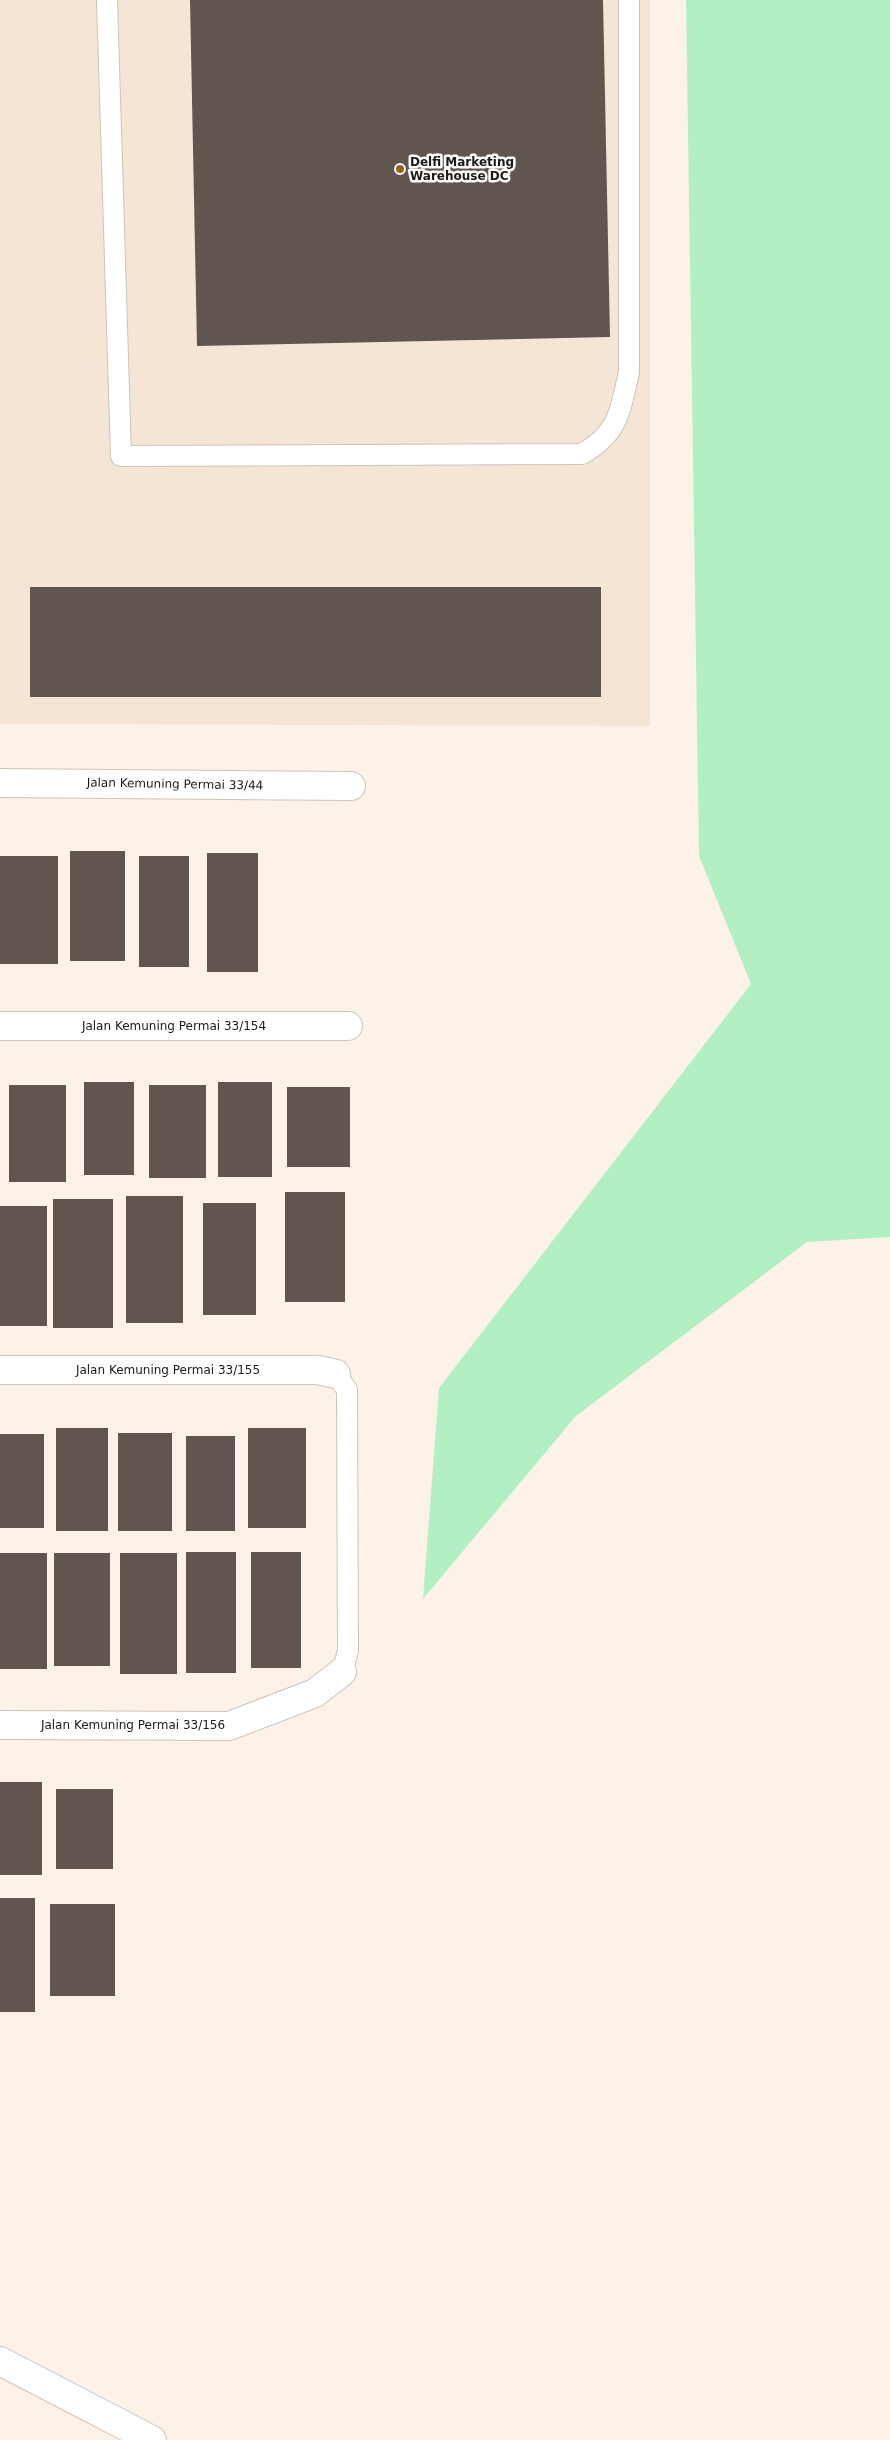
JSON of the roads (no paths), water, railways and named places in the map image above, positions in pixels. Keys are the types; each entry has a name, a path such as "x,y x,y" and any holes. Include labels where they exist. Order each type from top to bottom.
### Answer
{"street":[{"name":"Jalan Kemuning Permai 33/44","path":"0,783 351,786"},
{"name":"Jalan Kemuning Permai 33/154","path":"0,1026 348,1026"},
{"name":"Jalan Kemuning Permai 33/155","path":"0,1370 318,1370 336,1374"},
{"name":"Jalan Kemuning Permai 33/156","path":"0,1725 228,1726 315,1693 342,1672"},
{"path":"0,2361 152,2440"}],"lane":[{"path":"107,0 121,456 141,456 582,454 599,444 617,421 629,372 629,0"},
{"path":"336,1374 347,1390 348,1650 342,1672"}],"place":[{"name":"Delfi Marketing Warehouse DC","path":"400,169"}]}
